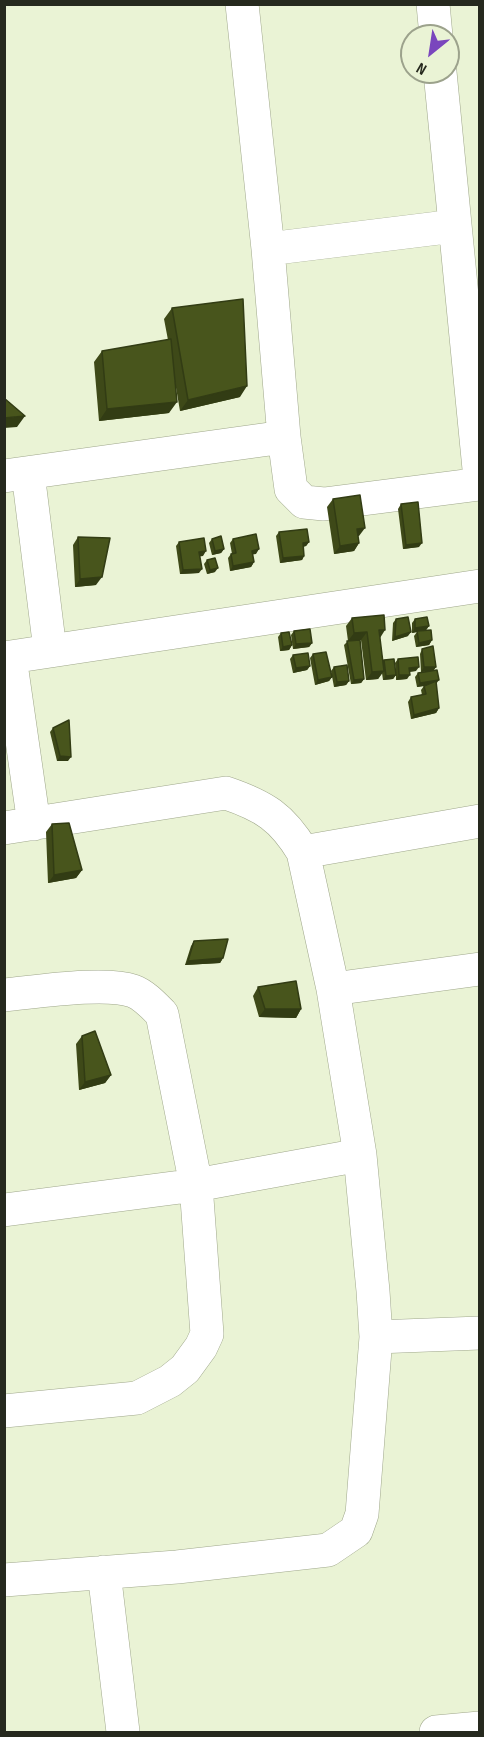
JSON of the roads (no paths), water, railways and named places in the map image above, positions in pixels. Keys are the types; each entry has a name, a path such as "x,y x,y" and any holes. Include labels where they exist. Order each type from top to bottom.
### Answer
{"street":[{"path":"242,4 291,489 304,502 324,504 480,484"},
{"path":"433,4 435,24"},
{"path":"441,84 480,479"},
{"path":"268,249 455,226"},
{"path":"50,650 16,475 284,437"},
{"path":"4,1580 177,1567 328,1550 356,1531 362,1514 376,1337 360,1155 333,989 303,852 292,833 278,819 256,803 226,793 19,826 7,658 480,586"},
{"path":"303,852 480,821"},
{"path":"333,989 480,969"},
{"path":"4,995 117,987 135,992 162,1014 196,1185 207,1334 185,1370 170,1381 137,1398 4,1411"},
{"path":"4,1210 196,1185 360,1155"},
{"path":"376,1337 480,1333"},
{"path":"104,1572 123,1732"},
{"path":"436,1732 480,1728"}]}
